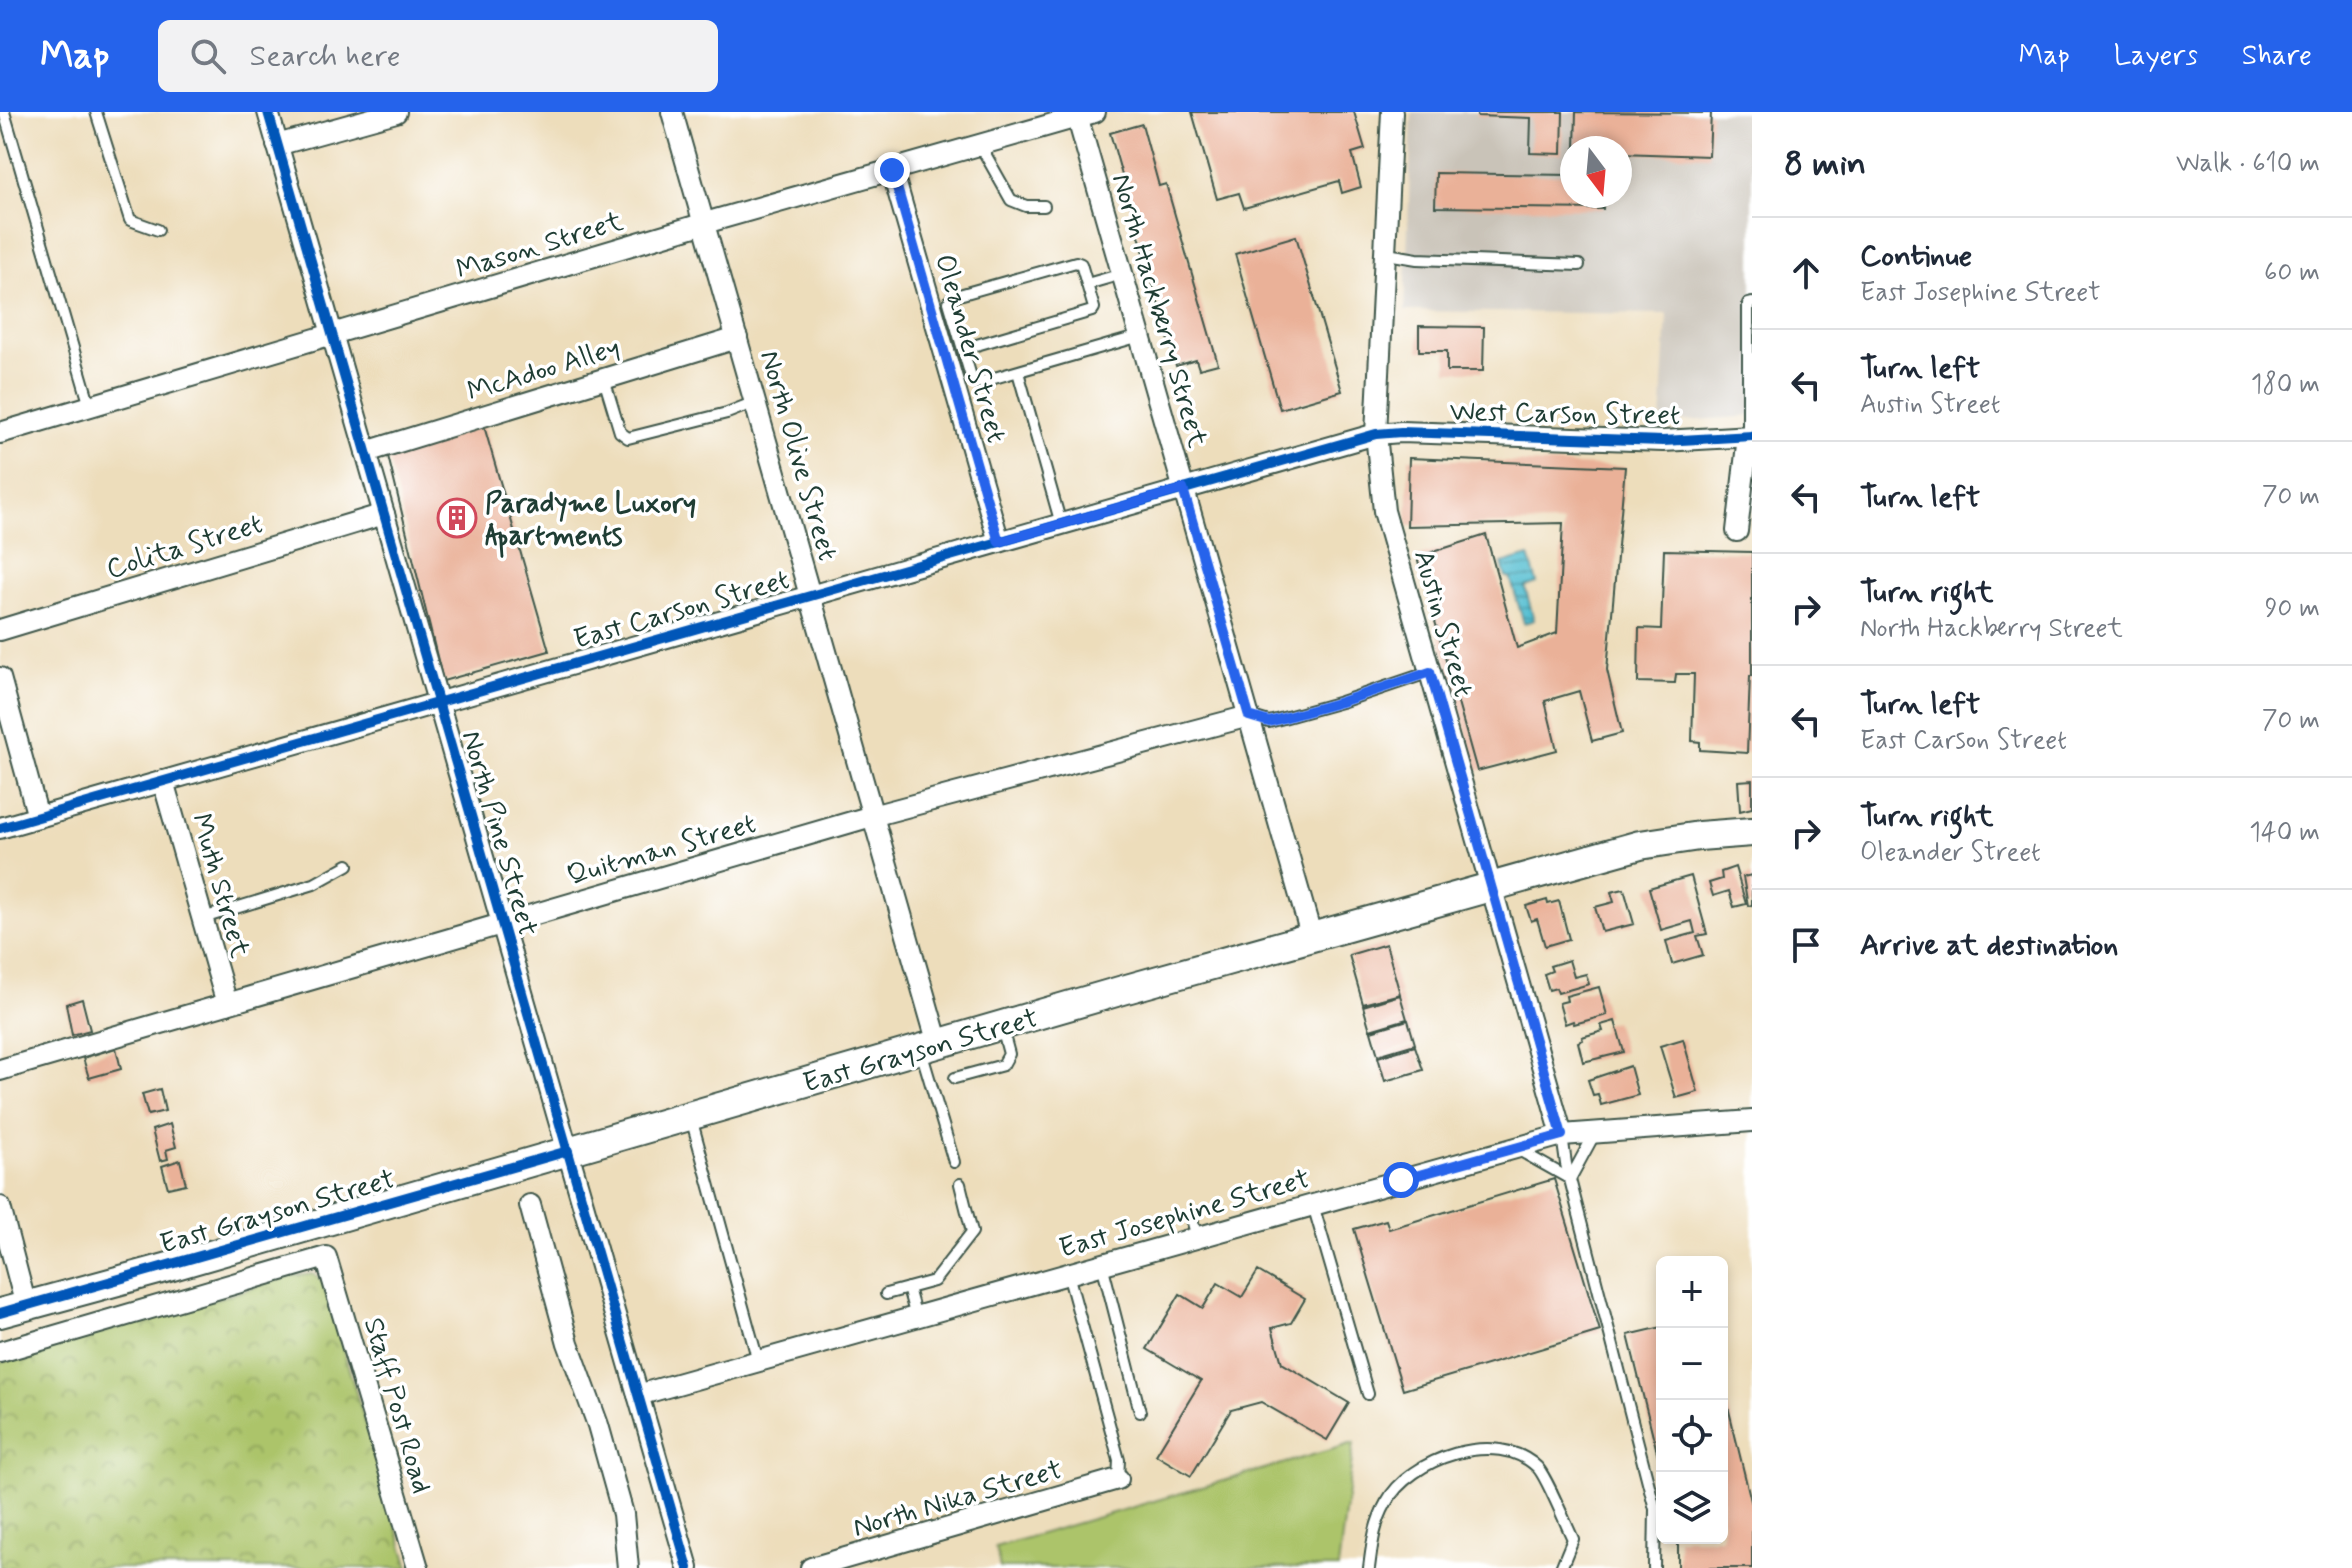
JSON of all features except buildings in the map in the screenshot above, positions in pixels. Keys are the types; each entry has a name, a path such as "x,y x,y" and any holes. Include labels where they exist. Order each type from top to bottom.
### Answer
{"street":[{"name":"North Pine Street","path":"268,112 688,1568"},
{"path":"277,145 396,112"},
{"name":"North Olive Street","path":"672,112 872,816 929,1047"},
{"name":"Austin Street","path":"1392,112 1376,434 1384,511 1562,1135"},
{"name":"Mason Street","path":"0,433 1083,114"},
{"name":"North Hackberry Street","path":"1083,114 1122,274 1312,938"},
{"name":"Oleander Street","path":"892,170 999,542"},
{"name":"McAdoo Alley","path":"366,452 737,338"},
{"name":"West Carson Street","path":"1376,434 1401,432 1663,441 1750,436"},
{"name":"East Carson Street","path":"0,828 1376,434"},
{"path":"1737,531 1750,436"},
{"name":"Colita Street","path":"0,630 384,514"},
{"path":"0,678 38,817"},
{"name":"Quitman Street","path":"0,1070 872,816 1249,716"},
{"name":"Muth Street","path":"163,781 227,1004"},
{"name":"East Grayson Street","path":"13,1310 1640,845 1752,832"},
{"name":"East Josephine Street","path":"638,1395 1102,1264 1194,1228 1313,1205 1562,1135 1752,1121"},
{"path":"530,1205 568,1343 598,1425 623,1514 628,1568"},
{"path":"0,1207 13,1310"},
{"name":"Staff Post Road","path":"0,1352 326,1257 418,1568"},
{"name":"North Nika Street","path":"811,1568 1118,1479"}],"lane":[{"path":"4,112 90,406"},
{"path":"96,112 130,220 158,230"},
{"path":"980,145 1011,200 1026,206 1044,206"},
{"path":"1387,254 1417,259 1579,265"},
{"path":"963,349 1092,311 1094,308 1081,264 1076,262 952,297 949,302 972,380 977,383 1140,336"},
{"path":"1087,284 1122,274"},
{"path":"1750,436 1748,304 1752,303"},
{"path":"1018,372 1061,524"},
{"path":"604,379 620,432 628,438 727,413 755,402"},
{"path":"1249,716 1269,722 1430,672"},
{"path":"203,918 314,884 348,865"},
{"path":"955,1078 1003,1065 1009,1054 1001,1026"},
{"path":"929,1047 954,1162"},
{"path":"690,1116 758,1361"},
{"path":"1570,1179 1595,1133"},
{"path":"1562,1135 1570,1179 1655,1509 1654,1568"},
{"path":"1515,1148 1570,1179"},
{"path":"886,1294 934,1281 972,1232 960,1184"},
{"path":"1313,1205 1368,1394"},
{"path":"1102,1264 1140,1412"},
{"path":"1068,1274 1119,1460 1118,1479"},
{"path":"908,1288 916,1317"},
{"path":"1369,1568 1373,1532 1387,1500 1413,1472 1443,1456 1481,1449 1513,1453 1538,1467 1573,1539 1561,1568"}],"shaded area":[{"path":"1412,112 1752,112 1752,416 1661,423 1667,314 1405,311"}],"green space":[{"path":"313,1274 322,1280 409,1568 0,1568 0,1363 292,1276"},
{"path":"1354,1443 1338,1568 1000,1568 995,1547"}],"water":[{"path":"1529,556 1537,583 1525,587 1534,620 1524,623 1510,577 1506,577 1502,564"}],"cycle path":[{"path":"268,112 688,1568"},
{"path":"0,828 1376,434 1401,432 1663,441 1752,436"},
{"path":"0,1313 568,1151"}],"place":[{"name":"Paradyme Luxory Apartments","path":"457,518"}],"route":[{"path":"892,170 999,542 1183,489 1249,716 1269,722 1430,672 1562,1135 1401,1180"}]}
